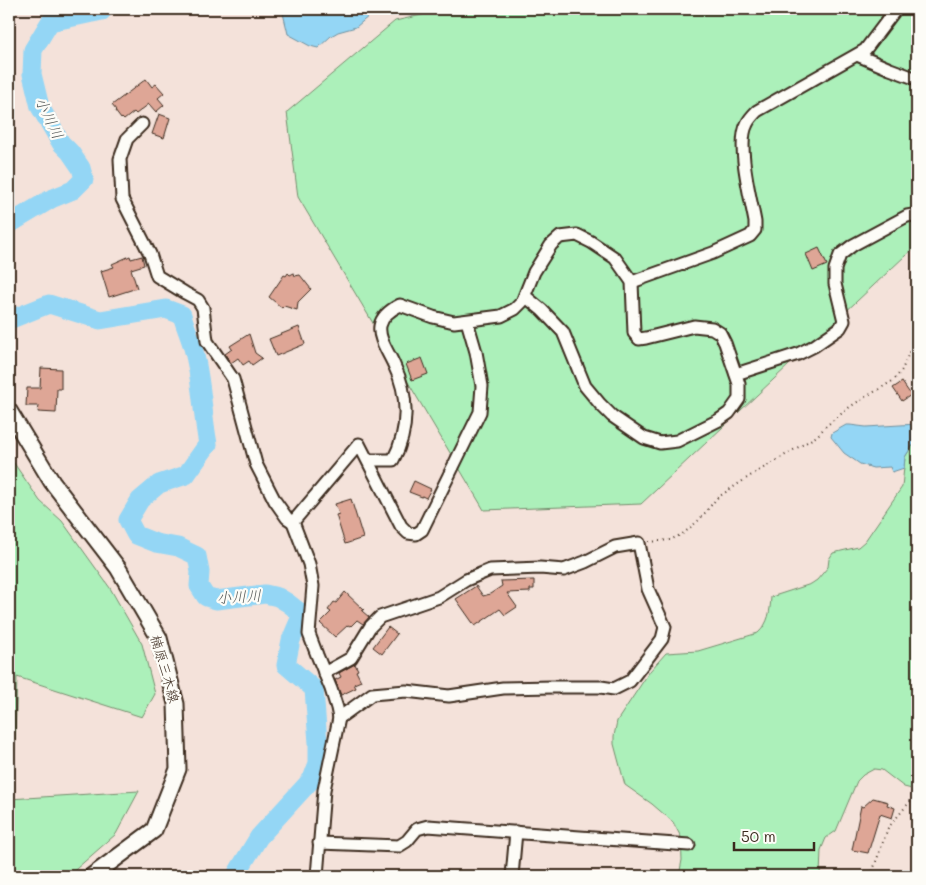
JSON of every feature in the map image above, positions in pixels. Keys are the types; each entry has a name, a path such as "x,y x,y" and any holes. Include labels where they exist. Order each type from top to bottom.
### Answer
{"main road":[{"name":"楠原三木線","path":"9,411 52,482 118,568 159,638 176,704 178,769 154,830 92,876"}],"street":[{"path":"632,282 713,253 750,236 755,230 755,222 745,172 743,140 746,124 756,111 865,50 896,9"},
{"path":"857,55 917,79"},
{"path":"142,124 127,138 120,159 122,199 150,254 157,276 198,300 203,308 207,341 233,380 256,464 275,501 287,518 293,522 309,564 313,586 309,634 338,708 339,718 324,790 317,876"},
{"path":"736,374 798,354 814,346 840,328 844,321 835,284 835,269 840,255 853,245 906,216 913,214 917,216"},
{"path":"368,460 393,460 400,448 405,424 405,398 396,369 380,336 380,324 389,310 400,305 433,317 454,322 501,316 515,309 522,302 534,272 560,236 577,235 616,258 632,282 634,333 639,339 694,326 712,328 720,333 739,384 739,398 729,413 719,420 677,441 660,443 644,438 612,416 600,404 585,386 563,332 542,310 525,296"},
{"path":"293,522 359,444 401,526 408,533 416,534 422,530 480,412 482,386 476,352 466,320"},
{"path":"324,673 351,658 370,627 380,617 439,597 466,580 490,570 540,568 564,570 615,547 639,543 648,589 665,627 662,638 630,681 614,690 601,687 553,687 503,688 449,696 406,691 372,694 339,718"},
{"path":"319,843 398,846 407,841 417,829 428,826 689,845"},
{"path":"512,876 516,832"}],"path":[{"path":"639,543 670,540 684,533 699,520 717,498 817,436 850,406 894,380 902,370 917,333"},
{"path":"871,876 888,828 917,793"}],"green space":[{"path":"448,9 907,9 917,17 917,246 641,504 484,510 298,197 287,112 395,21"},
{"path":"917,445 917,784 912,789 904,787 882,770 874,769 863,775 857,781 836,831 826,838 821,850 820,876 679,876 682,860 681,837 673,822 625,785 614,744 617,721 650,671 666,653 698,651 758,633 767,621 771,597 811,584 828,567 829,559 833,553 858,547 865,541 902,487 905,457 912,446"},
{"path":"9,456 40,501 62,521 110,588 142,644 155,694 142,717 17,677 14,768 9,763"},
{"path":"139,791 116,834 68,876 9,876 9,799"}],"water":[{"path":"282,9 393,9 380,10 356,27 331,36 318,48 310,46 288,34"},
{"path":"393,9 421,9 412,16"},
{"path":"917,424 917,445 912,446 905,457 904,468 892,472 890,467 873,468 860,464 844,453 831,437 832,433 846,425 866,427"}],"building":[{"path":"146,79 152,87 156,84 164,93 158,98 164,105 156,112 149,104 136,114 134,112 124,120 121,119 112,105"},
{"path":"159,114 170,118 164,138 152,134"},
{"path":"819,248 827,265 813,271 806,254"},
{"path":"130,256 131,259 142,256 144,265 131,269 137,288 109,297 101,271 114,267 112,264"},
{"path":"288,273 290,275 294,273 295,276 300,275 311,289 298,302 297,310 284,306 282,308 269,297 284,275 286,276"},
{"path":"299,327 305,344 276,356 269,339"},
{"path":"249,334 255,353 262,358 252,365 249,361 243,365 238,358 231,363 225,354 232,349 230,346"},
{"path":"422,358 428,374 412,380 406,364"},
{"path":"41,368 61,369 61,389 57,389 56,413 38,412 39,406 26,406 27,388 40,388"},
{"path":"902,382 911,395 902,401 893,388"},
{"path":"414,481 431,489 426,498 409,492"},
{"path":"351,499 363,538 345,544 336,515 339,514 335,504"},
{"path":"534,580 534,589 530,589 530,592 507,593 517,607 505,615 500,609 475,626 456,599 476,586 483,596 502,586 501,581"},
{"path":"345,592 369,617 363,624 357,620 351,626 348,625 335,637 320,623 331,612 328,610 334,602 336,603"},
{"path":"388,627 397,634 382,654 373,647"},
{"path":"355,664 361,681 354,684 356,688 341,695 335,680 341,677 339,673"},
{"path":"873,798 888,802 887,805 895,808 892,818 880,814 868,853 852,850 861,806 863,807"}],"waterway":[{"name":"小川川","path":"9,223 51,199 73,190 84,179 81,168 61,143 40,107 32,74 33,50 50,22 102,11 103,9"},
{"name":"小川川","path":"9,320 49,304 100,320 166,309 182,315 196,360 208,444 186,475 159,484 140,500 128,520 136,535 156,543 178,547 197,556 200,572 199,586 206,597 216,600 265,594 278,597 302,614 291,640 286,665 314,689 318,763 312,779 259,837 236,876"}]}
